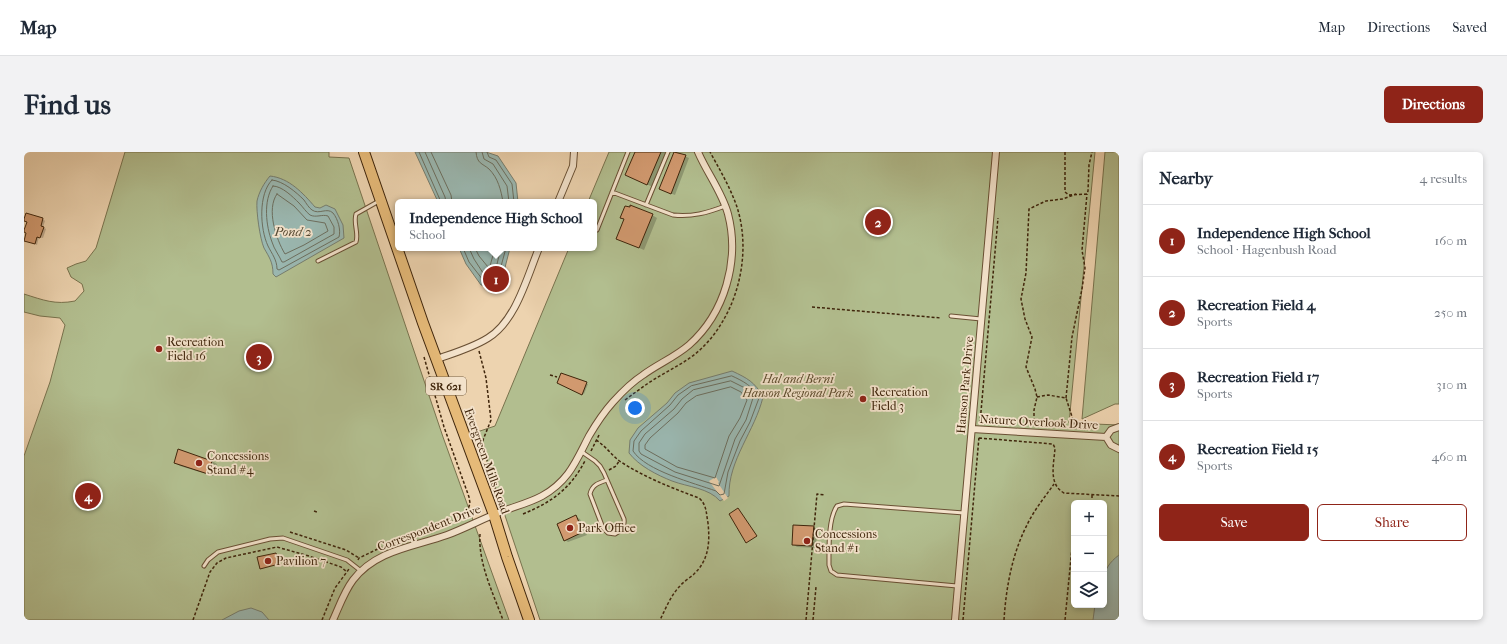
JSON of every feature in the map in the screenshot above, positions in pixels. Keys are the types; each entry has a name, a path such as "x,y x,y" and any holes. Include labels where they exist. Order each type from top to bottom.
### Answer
{"main road":[{"name":"Evergreen Mills Road","path":"364,152 395,240"},
{"name":"Evergreen Mills Road","path":"399,251 494,515 529,620"}],"street":[{"path":"559,199 573,166 574,152"},
{"path":"494,515 532,501 555,488 571,470 596,424 619,396 642,375 679,353 689,345 704,329 714,312 728,284 732,256 732,238 728,213 698,152"},
{"name":"Hanson Park Drive","path":"955,620 996,152"},
{"path":"437,359 469,348 489,338 503,326 512,313 538,251"},
{"name":"Nature Overlook Drive","path":"1106,437 1111,430 1119,427"},
{"name":"Nature Overlook Drive","path":"972,430 1106,437"},
{"name":"Nature Overlook Drive","path":"1106,437 1111,445 1119,449"},
{"name":"Correspondent Drive","path":"333,620 349,587 362,571 381,557 397,550 447,535 494,515"}],"lane":[{"path":"597,230 628,152"},
{"path":"646,205 668,152"},
{"path":"612,192 673,215 691,216 704,214 725,206"},
{"path":"318,261 356,242 358,237 355,219 356,214 381,200"},
{"path":"950,316 982,319"},
{"path":"582,452 600,466 604,472 624,519 622,530 616,534 608,533 603,528 590,494 595,484 607,480"},
{"path":"958,586 837,575 831,571 829,565 832,520 833,512 837,506 844,504 964,513"},
{"path":"204,566 208,560 218,552 270,539 283,538 347,560 362,571"}],"path":[{"path":"621,404 648,383 703,347 728,314 743,258 743,244 740,220 732,195 710,152"},
{"path":"1065,152 1065,192 1069,195 1087,194"},
{"path":"1077,435 1066,398 1072,338 1085,268 1082,250 1088,177 1092,152"},
{"path":"1034,441 1034,410 1037,397 1026,367 1032,337 1025,319 1021,299 1026,273 1029,208 1046,201 1063,199 1076,194"},
{"path":"963,620 998,215"},
{"path":"812,307 941,318"},
{"path":"479,351 486,378 491,420 485,433 484,445 495,485 494,494"},
{"path":"290,532 346,550 358,559 386,545 457,519 468,510 470,503 469,497 444,426 424,356"},
{"path":"550,375 558,377"},
{"path":"1037,397 1048,396 1066,398"},
{"path":"523,514 559,495 575,478 600,433"},
{"path":"979,438 1034,441 1053,444 1055,448 1053,477 1054,484 1058,490 1064,493 1119,496"},
{"path":"596,440 605,446 619,461 653,481 699,498 704,503 706,508 709,538 706,557 702,566 681,585 671,597 660,620"},
{"path":"604,472 616,466 619,461"},
{"path":"1004,620 1007,590 1018,546 1027,525 1054,484"},
{"path":"806,620 817,494 825,495"},
{"path":"1092,495 1092,500"},
{"path":"468,510 471,513"},
{"path":"480,534 479,541 482,560 503,620"},
{"path":"1065,620 1074,536"},
{"path":"289,550 291,546"},
{"path":"193,620 208,578 217,563 226,558 277,547 341,567 347,572"},
{"path":"322,620 335,588 350,569"},
{"path":"813,620 816,587"}],"green space":[{"path":"125,152 329,152 329,157 349,158 443,437 509,620 24,620 24,456 50,382 65,325 60,318 40,316 24,312 24,294 49,301 68,302 75,301 84,291 82,284 71,277 67,268 86,261 96,248"},
{"name":"Hal and Berni Hanson Regional Park","path":"609,152 1095,152 1069,423 1119,425 1119,620 540,620 477,432 495,426 568,251 597,251 597,199 589,199"},
{"path":"1105,152 1119,152 1119,404 1115,404 1082,419"}],"water":[{"path":"415,152 486,152 498,156 516,183 518,199 437,199"},
{"name":"Pond 2","path":"270,176 277,177 295,187 315,207 320,208 326,205 335,209 343,225 344,238 276,277 273,274 269,257 264,248 257,211 259,194"},
{"path":"460,251 509,251 500,287 481,285 466,264"},
{"path":"732,371 750,381 763,397 754,422 737,458 730,483 729,496 720,501 710,493 698,488 666,479 643,466 633,458 629,453 630,440 638,428 667,403 675,393 689,383"},
{"path":"1119,555 1119,620 1093,620 1095,608 1107,608 1107,568"},
{"path":"251,608 262,612 269,620 222,620 239,611"}],"pier":[{"path":"716,477 719,482 718,483 728,498 724,501 709,481"}],"building":[{"path":"635,152 661,152 647,185 625,175"},
{"path":"674,152 686,155 671,194 659,189"},
{"path":"630,205 653,214 639,248 616,239 624,219 620,218 625,206 630,207"},
{"path":"26,213 43,218 41,226 44,227 40,238 37,237 35,244 24,241 26,233 24,230 27,222 24,221"},
{"path":"561,373 587,382 582,395 557,383"},
{"path":"178,449 212,461 208,474 174,463"},
{"path":"738,508 757,536 746,543 729,514"},
{"name":"Park Office","path":"576,515 583,532 564,541 557,524"},
{"path":"793,525 814,526 812,546 792,545"},
{"name":"Pavilion 7","path":"276,553 279,564 260,569 257,557"}],"place":[{"name":"Recreation Field 4","path":"878,222"},
{"name":"Independence High School","path":"496,279"},
{"name":"Recreation Field 16","path":"159,349"},
{"name":"Recreation Field 17","path":"259,357"},
{"name":"Recreation Field 3","path":"863,399"},
{"name":"Concessions Stand #4","path":"199,463"},
{"name":"Recreation Field 15","path":"88,496"},
{"name":"Park Office","path":"570,528"},
{"name":"Concessions Stand #1","path":"807,541"},
{"name":"Pavilion 7","path":"268,561"}]}
